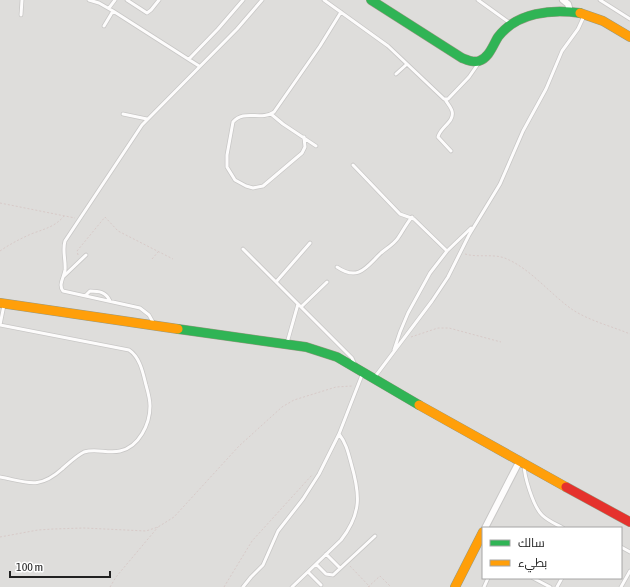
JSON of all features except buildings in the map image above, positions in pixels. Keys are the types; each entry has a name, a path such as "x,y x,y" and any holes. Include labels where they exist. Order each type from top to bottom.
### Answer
{"street":[{"path":"371,0 472,62 479,62 484,59 499,36 511,24 531,15 552,11 584,14 604,22 630,38"},
{"path":"563,0 568,4 570,12"},
{"path":"2,304 84,314 155,326 287,343 327,353 630,522"},
{"path":"486,527 522,461"},
{"path":"455,587 482,534"}],"lane":[{"path":"21,15 22,0"},
{"path":"89,0 113,10 199,66"},
{"path":"109,8 115,0"},
{"path":"127,0 147,12 151,10 159,0"},
{"path":"189,59 243,0"},
{"path":"155,326 149,315 140,308 63,291 61,286 65,268 63,250 65,241 134,136 147,119 237,29 262,0"},
{"path":"324,0 377,37 446,99 452,110 452,116 450,121 439,133 438,137 451,151"},
{"path":"478,0 511,24"},
{"path":"600,0 630,19"},
{"path":"104,26 113,10"},
{"path":"304,137 305,147 302,153 263,186 253,188 242,185 232,176 227,167 226,159 232,126 235,120 241,116 264,116 271,114 276,110 310,62 341,12"},
{"path":"373,379 440,290 474,226 500,184 523,131 546,89 562,51 578,29 584,14"},
{"path":"446,99 448,99 466,81 479,62"},
{"path":"396,74 407,64"},
{"path":"123,114 147,119"},
{"path":"271,114 316,146"},
{"path":"353,165 400,214 412,218 447,251"},
{"path":"337,267 354,273 364,271 383,251 395,242 406,224 412,218"},
{"path":"394,352 400,332 411,306 430,273 447,251 474,226"},
{"path":"276,282 310,243"},
{"path":"242,249 348,354 360,371 357,386 339,434 312,487 278,531 263,565 243,587"},
{"path":"63,277 86,255"},
{"path":"287,343 299,305 328,282"},
{"path":"85,296 90,291 103,293 110,301"},
{"path":"0,476 33,483 42,482 55,476 82,453 94,450 115,452 127,449 136,442 145,429 149,418 150,406 148,390 138,359 129,350 0,325 2,304"},
{"path":"292,587 341,540 348,532 356,514 358,504 357,485 346,444 339,434"},
{"path":"522,461 535,504 539,512 545,518 561,527"},
{"path":"316,564 328,575 335,574 375,536"},
{"path":"326,554 340,568"},
{"path":"621,587 630,571"},
{"path":"308,572 321,585"},
{"path":"535,579 550,587"}],"path":[{"path":"0,204 79,219"},
{"path":"0,250 30,235 52,227 64,216"},
{"path":"80,261 77,251 105,217 118,231 173,259"},
{"path":"152,259 158,251"},
{"path":"460,253 476,256 496,256 507,259 586,317 630,334"},
{"path":"405,337 419,335 438,328 449,328 501,342"},
{"path":"0,536 53,529 84,528 146,531 158,527 174,517 239,446 282,407 294,400 336,387 347,385 357,386"},
{"path":"224,587 252,541 315,472"},
{"path":"110,587 116,577 158,527"},
{"path":"347,562 369,587 380,576 390,586 389,587"}],"shaded area":[{"path":"0,0 630,0 630,587 0,587"}],"traffic: fast":[{"path":"371,0 462,58 475,62 485,57 498,37 506,29 525,17 547,12 580,13"},
{"path":"178,329 306,347 337,357 419,405"}],"traffic: slow":[{"path":"580,13 603,21 630,37"},
{"path":"0,303 178,329"},
{"path":"419,405 566,487"},
{"path":"455,587 482,534"}],"traffic: jam":[{"path":"566,487 630,522"}]}
